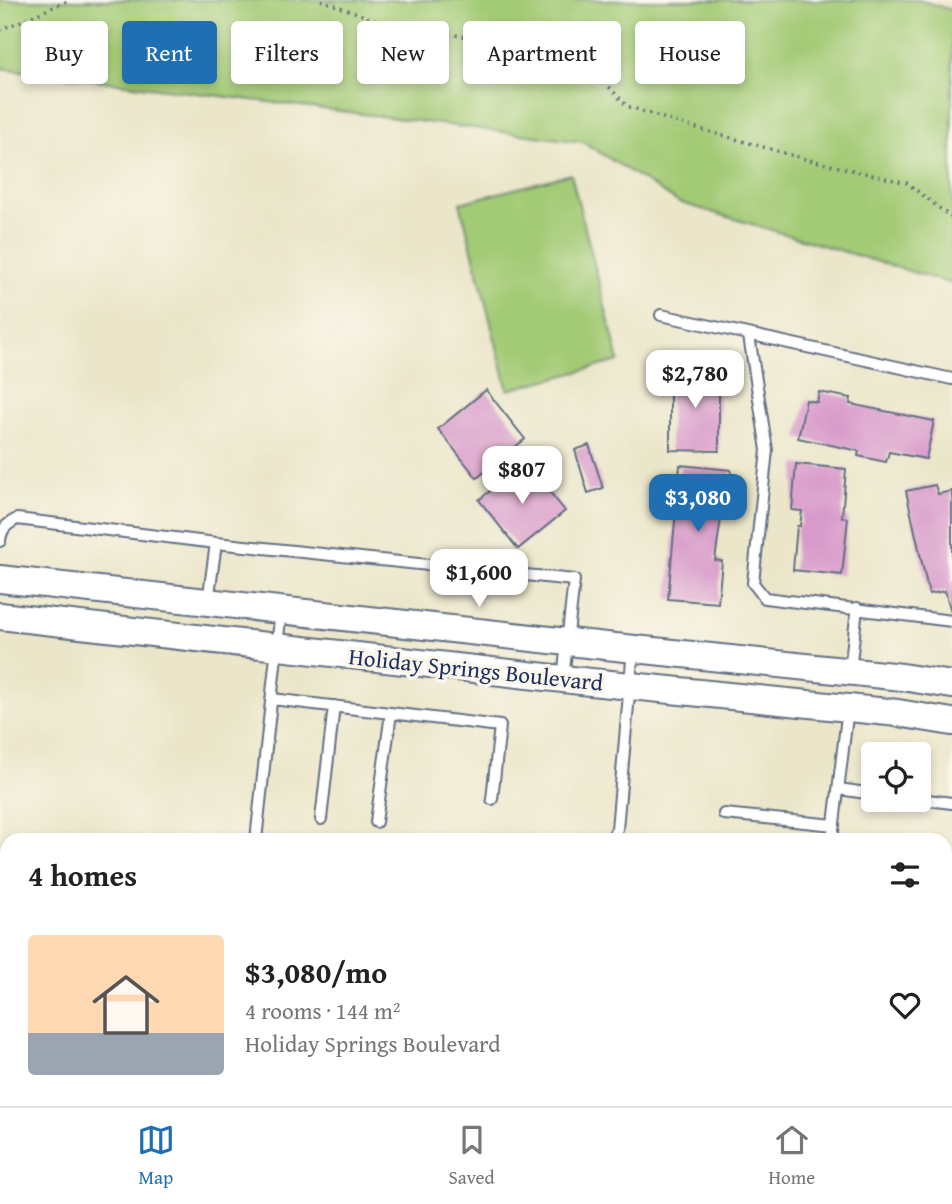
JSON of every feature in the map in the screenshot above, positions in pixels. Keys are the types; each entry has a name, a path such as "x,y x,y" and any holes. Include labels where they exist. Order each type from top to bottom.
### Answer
{"street":[{"name":"Holiday Springs Boulevard","path":"0,579 850,671 952,685"},
{"name":"Holiday Springs Boulevard","path":"0,616 562,679 898,713 952,722"},
{"path":"848,708 850,671"}],"lane":[{"path":"662,315 952,379"},
{"path":"749,336 767,450 753,583 765,598 952,621"},
{"path":"0,541 7,524 17,519 216,543 574,580 562,679"},
{"path":"208,602 216,543"},
{"path":"850,671 857,608"},
{"path":"257,833 281,610"},
{"path":"615,833 632,649"},
{"path":"272,699 500,726 492,799"},
{"path":"321,819 334,706"},
{"path":"833,833 848,708"},
{"path":"376,822 391,713"},
{"path":"839,789 861,792"},
{"path":"931,800 952,803"},
{"path":"724,814 834,824"}],"path":[{"path":"0,30 70,0"},
{"path":"321,0 396,27 571,53 596,72 627,106 805,159 907,183 952,218"}],"green space":[{"path":"0,0 919,0 952,10 952,284 678,202 583,142 126,84 217,84 217,21 122,21 122,83 108,82 108,21 21,21 21,71 0,68"},
{"path":"571,174 619,361 508,390 460,203"}],"building":[{"path":"670,370 719,370 719,451 670,450"},
{"path":"486,390 525,439 477,478 438,429"},
{"path":"819,392 851,398 850,404 934,421 926,459 889,452 886,462 858,456 859,451 798,438 806,400 817,402"},
{"path":"589,445 603,488 588,493 575,450"},
{"path":"526,462 565,511 518,549 479,500"},
{"path":"796,464 846,469 842,517 848,518 842,575 793,570 797,526 800,526 802,511 792,510"},
{"path":"680,465 731,470 728,511 722,511 715,560 722,561 718,603 668,599"},
{"path":"935,485 938,494 952,491 952,615 945,591 929,594 906,491"}]}
